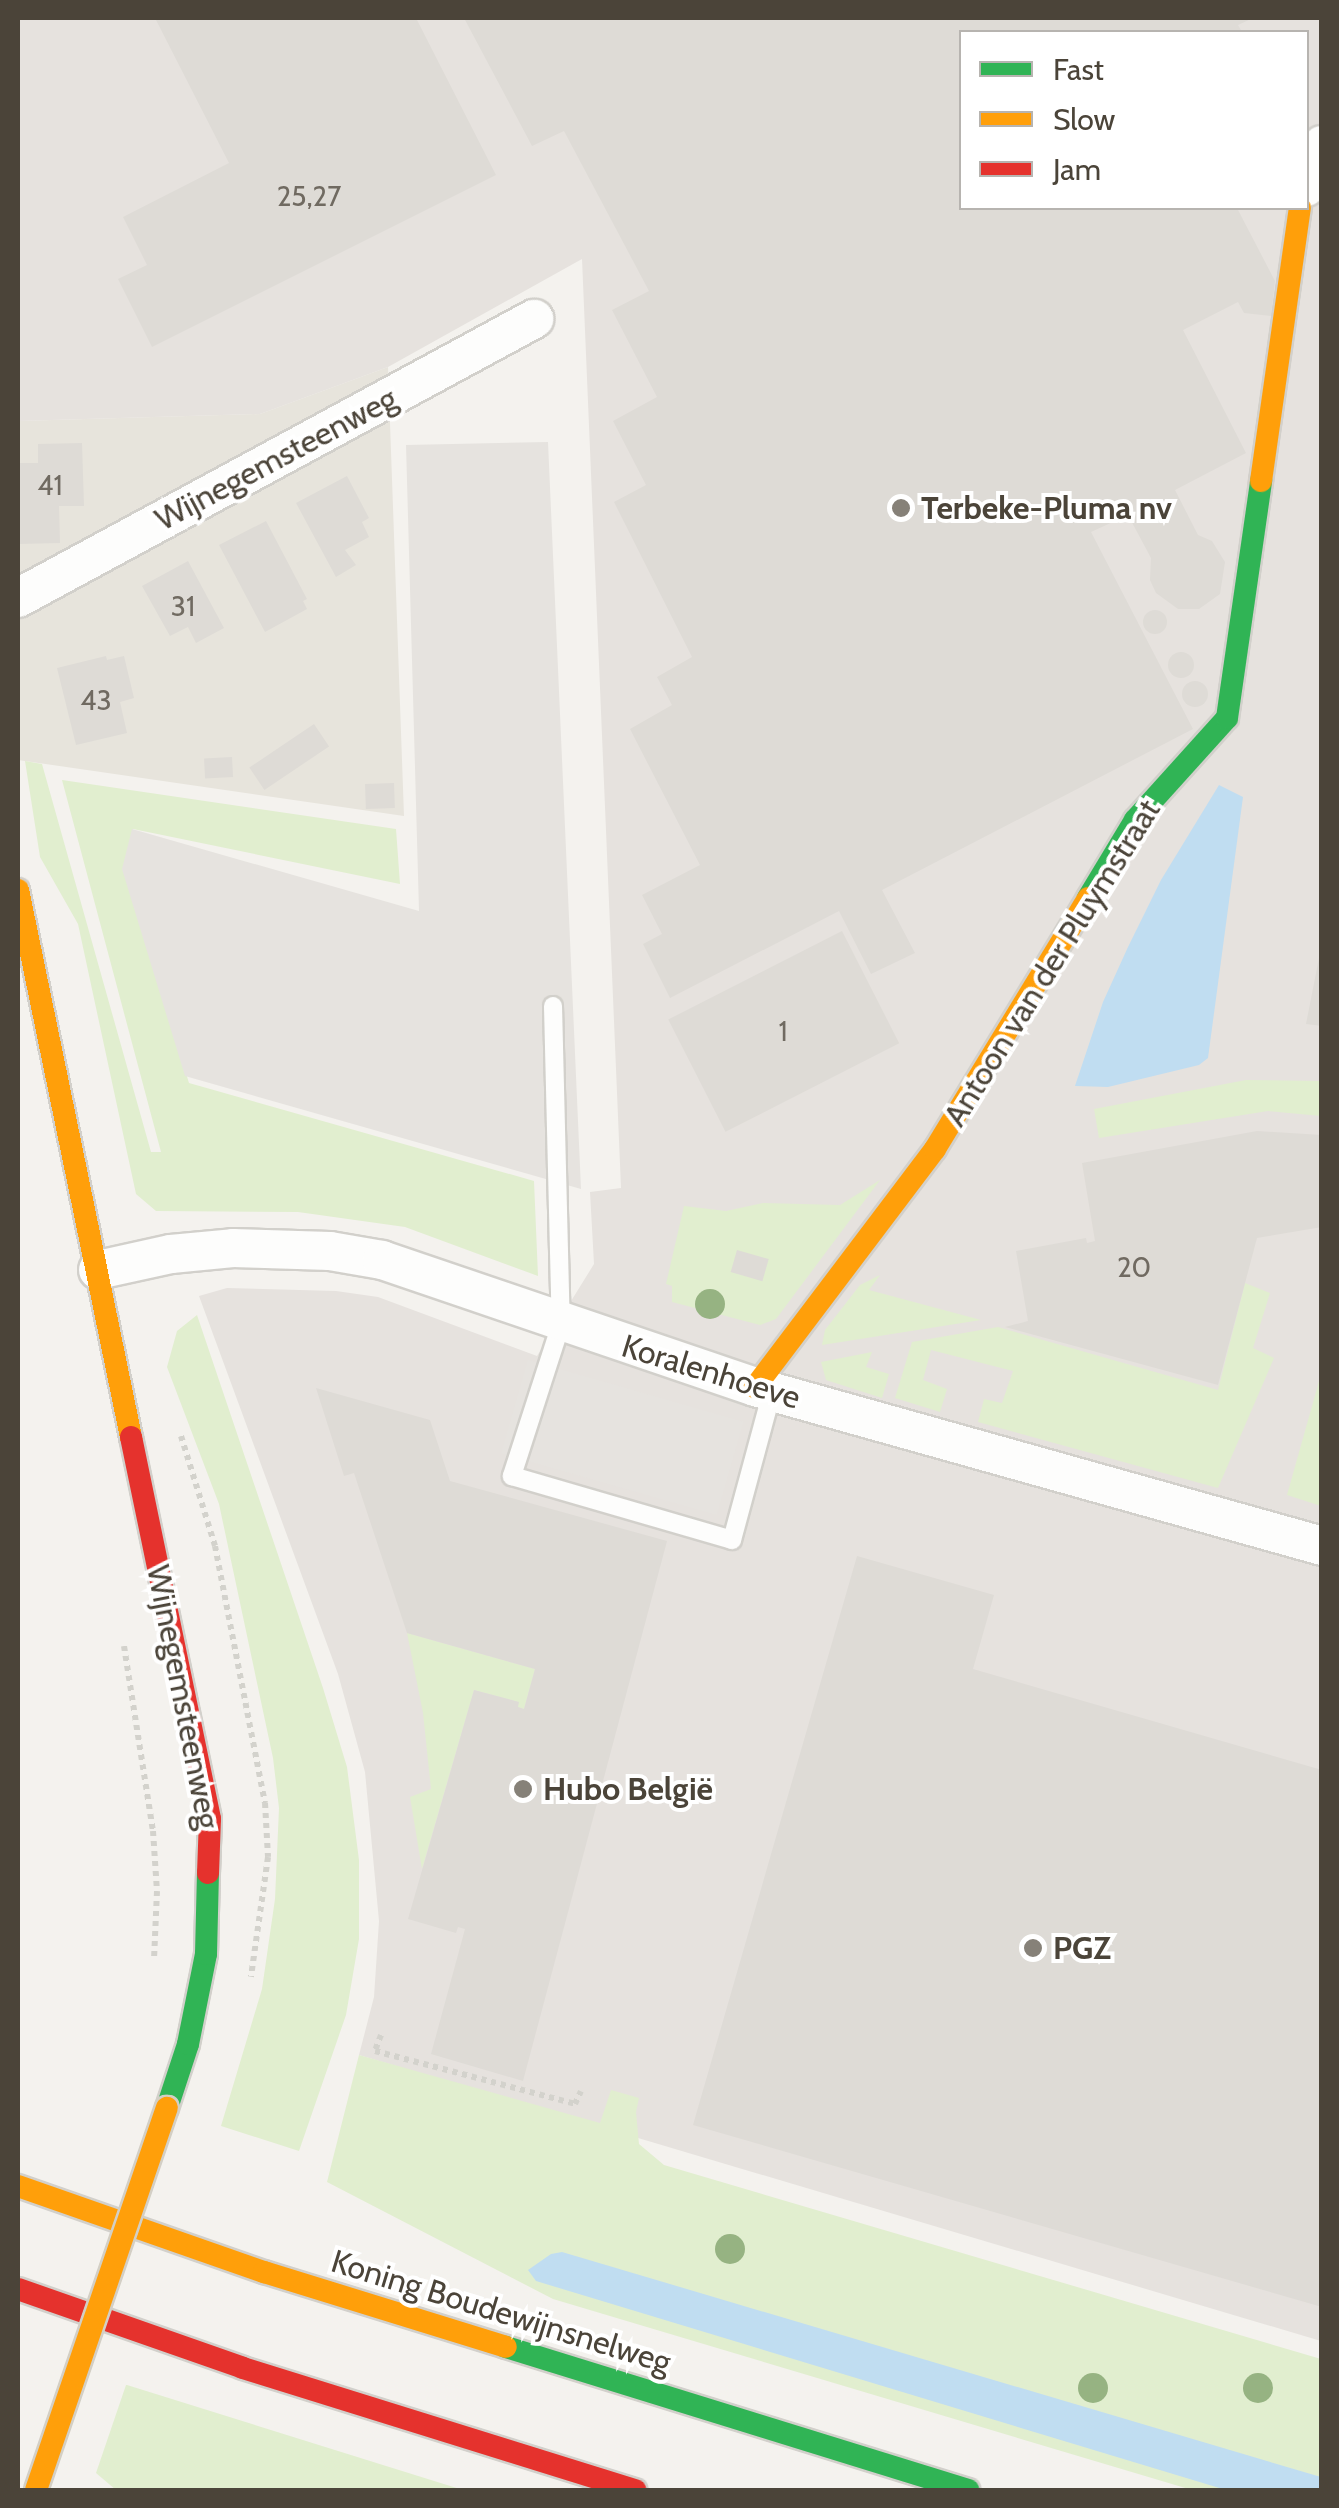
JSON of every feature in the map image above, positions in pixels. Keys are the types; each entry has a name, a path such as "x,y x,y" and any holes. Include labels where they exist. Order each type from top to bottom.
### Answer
{"main road":[{"name":"Antoon van der Pluymstraat","path":"763,1389 936,1149 1135,820 1227,718 1300,210"},
{"name":"Wijnegemsteenweg","path":"18,890 210,1819 206,1954 188,2044 36,2490"},
{"name":"Koning Boudewijnsnelweg","path":"18,2186 264,2272 968,2490"},
{"path":"18,2289 243,2368 634,2490"}],"street":[{"path":"1309,179 1322,145"},
{"name":"Wijnegemsteenweg","path":"18,598 534,319"},
{"name":"Koralenhoeve","path":"98,1270 170,1254 233,1248 330,1251 382,1260 561,1324 763,1389 1322,1546"}],"lane":[{"path":"553,1006 561,1324 512,1476 732,1540 763,1389"}],"path":[{"path":"122,1631 153,1831 157,1891 154,1965"},
{"path":"380,2035 375,2052 575,2104 581,2091"}],"shaded area":[{"path":"18,18 1321,18 1321,2341 359,2055 374,1997 379,1921 365,1772 338,1674 199,1296 227,1288 336,1291 378,1297 537,1356 594,1264 590,1192 621,1188 582,259 388,367 260,414 18,421"},
{"path":"388,367 404,816 18,760 18,421 260,414"},
{"path":"548,442 581,1189 185,1076 122,869 132,829 419,911 406,445"},
{"path":"528,1360 743,1422 717,1515 501,1453"}],"green space":[{"path":"25,761 42,764 151,1152 161,1152 62,780 396,829 400,884 133,829 123,869 189,1083 534,1181 538,1276 405,1227 298,1212 156,1211 136,1194 78,924 40,857"},
{"path":"1246,1080 1321,1081 1321,1116 1268,1111 1099,1138 1094,1109"},
{"path":"880,1180 776,1319 760,1325 672,1302 672,1286 666,1284 684,1206 726,1211 763,1203 840,1205"},
{"path":"880,1275 869,1290 981,1320 822,1345 825,1330 860,1285"},
{"path":"1245,1283 1270,1293 1253,1348 1274,1358 1218,1488 978,1422 984,1399 1002,1403 1013,1371 931,1350 923,1380 947,1389 940,1412 895,1398 912,1342 998,1327 1218,1390"},
{"path":"197,1315 347,1767 359,1860 359,1939 346,2015 299,2151 221,2126 262,1989 275,1899 279,1808 273,1758 219,1504 167,1367 177,1331"},
{"path":"872,1352 866,1367 889,1374 882,1398 826,1380 821,1362"},
{"path":"1321,1374 1321,1506 1287,1495"},
{"path":"407,1633 535,1669 524,1709 518,1707 518,1702 474,1690 422,1869 410,1797 431,1789 423,1713"},
{"path":"359,2055 600,2123 611,2090 639,2098 639,2144 664,2165 1321,2359 1321,2490 1192,2490 553,2299 327,2182"},
{"path":"126,2385 463,2490 116,2490 96,2473"}],"water":[{"path":"1219,785 1243,797 1208,1058 1199,1065 1108,1087 1075,1086 1103,1002 1128,947 1161,880"},
{"path":"562,2252 1321,2477 1321,2490 1226,2490 536,2281 528,2270 551,2254"}],"building":[{"path":"155,18 416,18 496,175 152,347 118,279 147,265 123,217 229,163"},
{"name":"Terbeke-Pluma nv","path":"464,18 1253,18 1238,25 1241,30 959,30 959,210 1238,210 1275,281 1271,316 1244,313 1238,302 1183,330 1246,453 1175,490 1198,535 1212,541 1225,562 1220,594 1199,609 1178,609 1156,593 1150,580 1151,558 1128,515 1091,532 1193,729 882,890 915,953 871,974 839,911 670,998 643,944 662,934 642,895 700,865 630,729 672,705 657,677 692,657 614,502 646,485 613,421 657,397 612,310 649,291 564,131 532,146"},
{"path":"82,443 84,506 59,506 60,543 18,544 18,463 38,463 38,444"},
{"path":"347,476 369,518 362,522 369,537 345,550 356,565 336,577 296,503"},
{"path":"266,521 307,599 303,601 307,609 265,632 219,545"},
{"path":"188,561 224,628 196,643 188,627 170,636 142,586"},
{"name":"Terbeke-Pluma nv","path":"1150,610 1160,610 1167,622 1160,634 1150,634 1143,627 1143,617"},
{"path":"1181,652 1190,656 1194,665 1190,674 1181,678 1172,674 1168,665 1172,656"},
{"path":"106,656 107,660 124,656 134,698 120,702 127,733 76,745 57,668"},
{"path":"1195,681 1204,685 1208,694 1204,703 1195,707 1186,703 1182,694 1186,685"},
{"path":"314,724 329,746 264,790 249,768"},
{"path":"232,757 233,777 205,778 204,758"},
{"path":"394,783 395,808 366,809 365,784"},
{"path":"842,931 899,1043 725,1132 668,1020"},
{"path":"1322,953 1322,1026 1306,1024"},
{"path":"1257,1131 1322,1135 1322,1227 1257,1238 1218,1385 1005,1327 1028,1321 1016,1251 1086,1238 1087,1243 1095,1241 1082,1163"},
{"path":"737,1250 769,1259 762,1281 731,1272"},
{"name":"Hubo België","path":"316,1388 430,1420 450,1481 667,1541 523,2081 431,2054 465,1929 458,1927 456,1933 408,1919 474,1690 519,1702 518,1707 524,1709 535,1669 407,1633 354,1473 344,1476"},
{"name":"PGZ","path":"857,1556 994,1595 973,1669 1322,1770 1322,2307 693,2125"}],"traffic: fast":[{"path":"1088,898 1135,820 1227,718 1261,481"},
{"path":"167,2108 188,2044 206,1954 208,1873"},
{"path":"506,2347 968,2490"}],"traffic: slow":[{"path":"1261,481 1300,210"},
{"path":"18,890 131,1437"},
{"path":"755,1387 935,1149 1088,898"},
{"path":"36,2490 167,2108"},
{"path":"18,2186 264,2272 506,2347"}],"traffic: jam":[{"path":"131,1437 210,1819 208,1873"},
{"path":"18,2289 243,2368 635,2490"}],"place":[{"name":"Terbeke-Pluma nv","path":"901,508"},
{"name":"Hubo België","path":"523,1789"},
{"name":"PGZ","path":"1033,1948"}]}
